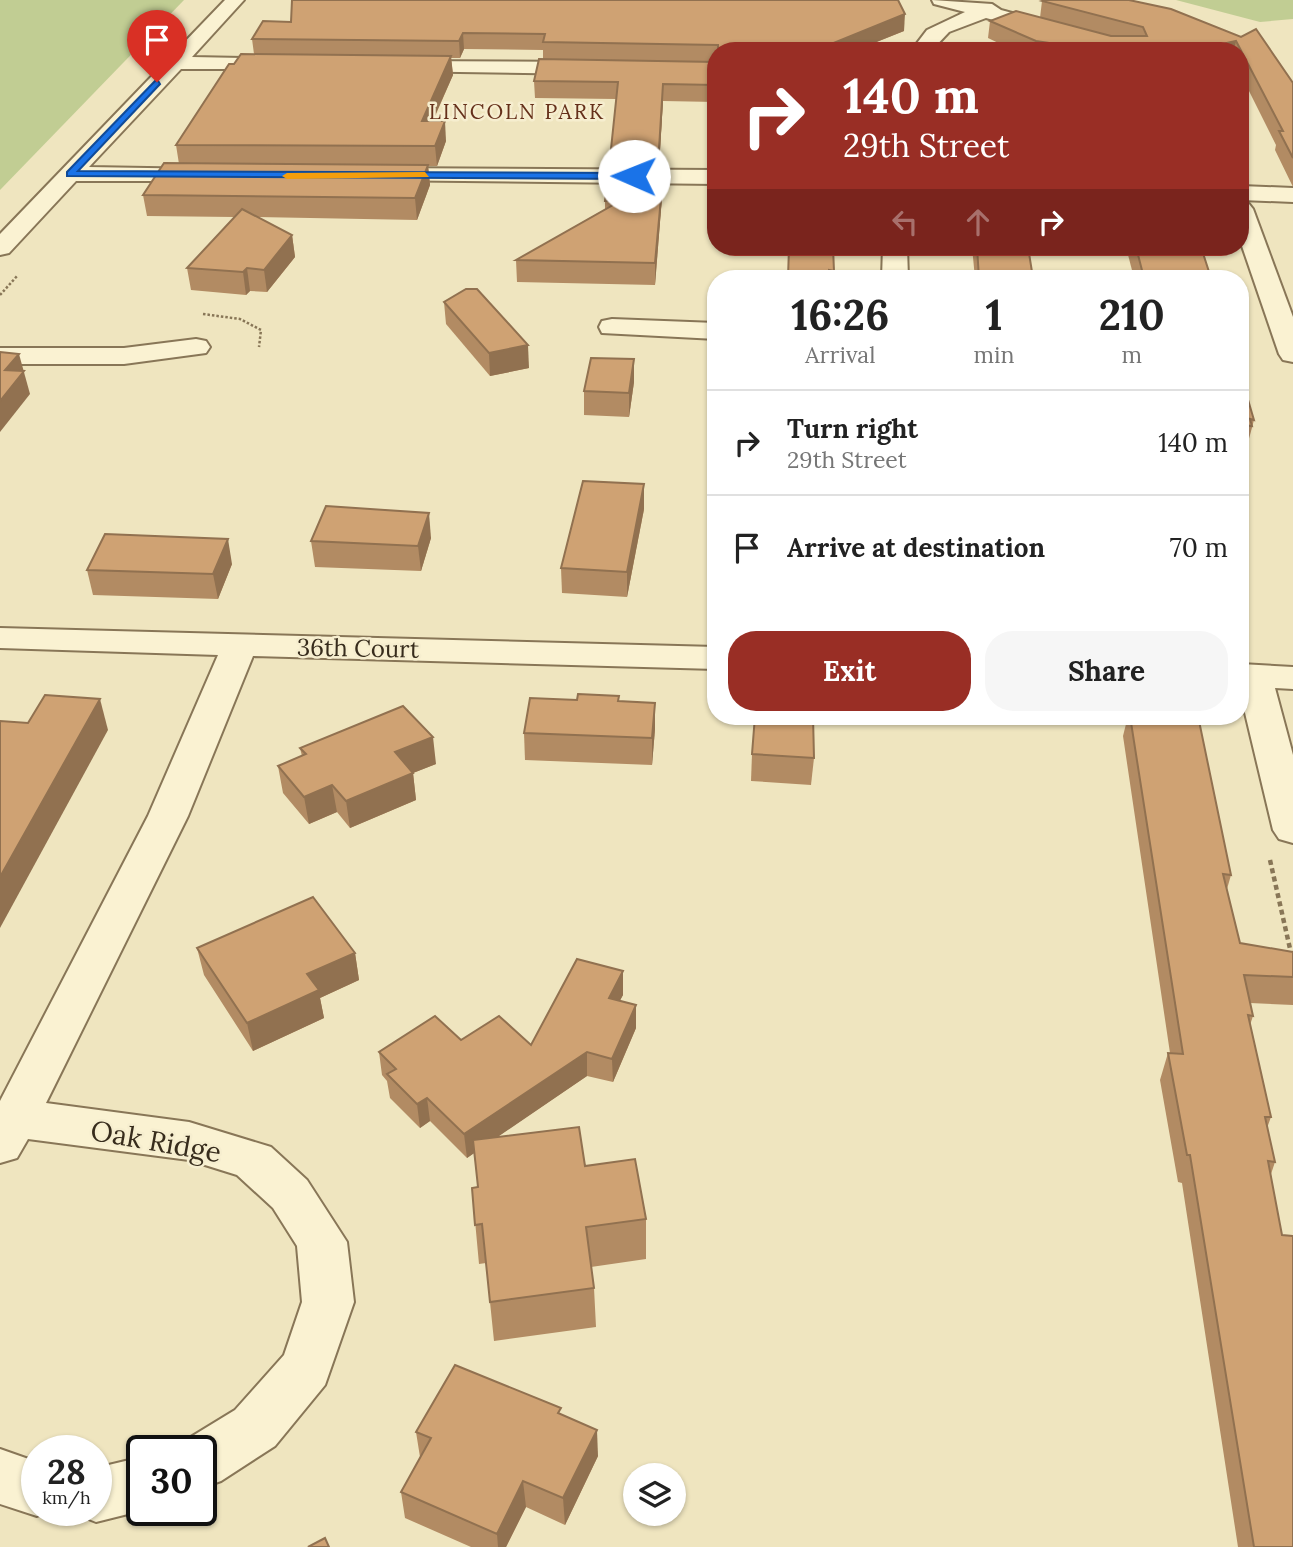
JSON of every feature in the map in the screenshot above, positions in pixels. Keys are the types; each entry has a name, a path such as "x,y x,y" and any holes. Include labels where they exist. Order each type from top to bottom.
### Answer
{"street":[{"path":"0,248 235,0"},
{"path":"941,0 1100,42"},
{"path":"926,42 948,24 1017,2"},
{"path":"174,63 302,65"},
{"path":"385,66 608,69"},
{"path":"70,174 229,176"},
{"path":"350,175 707,177"},
{"path":"1249,193 1293,195"},
{"path":"1249,231 1293,354"},
{"path":"612,327 707,331"},
{"path":"0,356 124,356 195,347"},
{"name":"36th Court","path":"0,638 707,658"},
{"name":"Oak Ridge","path":"217,1452 255,1428 306,1368 328,1302 322,1242 290,1194 254,1161 189,1141 7,1131 168,816 239,646"},
{"path":"1249,676 1293,678"},
{"path":"1249,683 1293,830"},
{"path":"0,1476 21,1485"}],"green space":[{"path":"0,0 184,0 0,190"},
{"path":"1176,0 1293,0 1293,19 1260,22"}],"building":[{"path":"292,0 898,0 905,14 836,42 707,42 707,45 543,42 545,34 463,33 459,41 252,39 263,21 291,22"},
{"path":"1129,0 1171,9 1241,37 1256,29 1293,83 1293,158 1279,131 1283,131 1249,66 1249,42 1043,42 990,21 1016,11 1111,36 1147,36 1143,27 1042,1"},
{"path":"241,54 451,56 422,121 445,121 435,146 176,145 229,64 234,64"},
{"path":"539,59 707,62 707,85 663,84 659,149 611,149 618,82 534,81"},
{"path":"164,163 428,165 415,198 143,195"},
{"path":"609,166 658,166 657,180 663,176 655,263 516,260 620,201 605,201"},
{"path":"242,209 292,235 264,270 247,268 243,272 187,268"},
{"path":"789,256 833,256 834,270 788,270"},
{"path":"978,256 1029,256 1032,270 978,270"},
{"path":"1138,256 1204,256 1208,270 1142,270"},
{"path":"466,289 477,289 528,345 489,353 444,302"},
{"path":"0,352 19,354 5,370 24,371 0,401"},
{"path":"591,358 634,359 629,393 584,391"},
{"path":"1249,403 1254,420 1250,419 1252,426 1249,426"},
{"path":"583,481 644,484 627,572 561,568"},
{"path":"326,506 429,513 418,546 311,541"},
{"path":"105,534 228,539 213,574 87,570"},
{"path":"578,694 619,696 618,701 655,703 652,738 524,733 530,698 577,700"},
{"path":"45,695 100,699 0,877 0,721 28,723"},
{"path":"403,706 433,737 395,752 413,773 346,801 332,785 304,797 278,766 306,754 300,748"},
{"path":"754,725 813,725 814,758 752,754"},
{"path":"1131,725 1200,725 1231,875 1223,874 1240,943 1293,952 1293,977 1244,975 1253,1016 1248,1015 1271,1117 1265,1117 1275,1162 1268,1161 1282,1235 1293,1236 1293,1547 1254,1547 1190,1155 1187,1155 1168,1053 1183,1054"},
{"path":"313,897 355,953 307,974 319,990 247,1023 197,948"},
{"path":"577,959 623,971 609,998 636,1005 612,1059 587,1052 464,1134 427,1098 417,1104 387,1074 396,1069 379,1052 435,1016 461,1040 499,1016 531,1045"},
{"path":"579,1127 585,1166 635,1159 646,1219 586,1227 594,1288 490,1302 482,1224 475,1225 472,1188 478,1187 473,1140"},
{"path":"455,1365 561,1408 558,1413 597,1430 563,1498 523,1481 497,1534 401,1492 431,1438 416,1432"},
{"path":"325,1538 329,1547 308,1547"}],"slow traffic":[{"path":"287,176 425,175"}],"district":[{"name":"LINCOLN PARK","path":"517,111"}],"route":[{"path":"157,82 70,174 634,176"}]}
